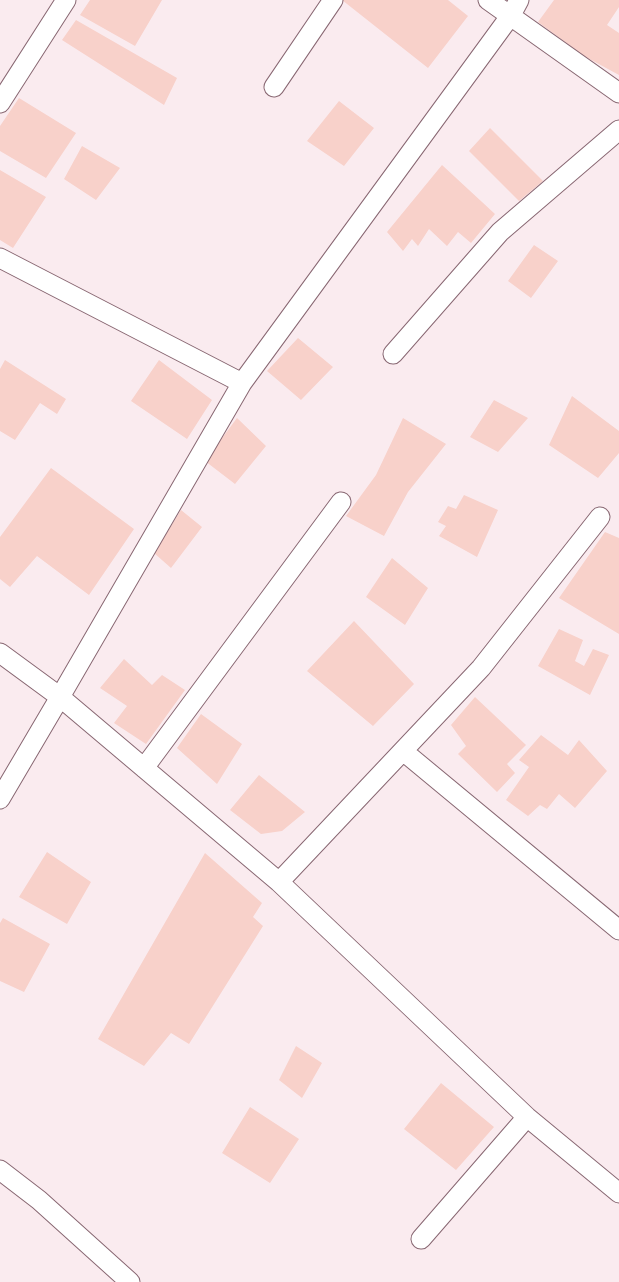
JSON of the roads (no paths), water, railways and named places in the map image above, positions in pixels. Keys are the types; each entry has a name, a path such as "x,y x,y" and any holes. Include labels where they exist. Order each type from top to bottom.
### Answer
{"street":[{"path":"0,103 66,0"},
{"path":"274,87 333,0"},
{"path":"488,0 515,8 619,92"},
{"path":"0,799 242,383 515,8"},
{"path":"393,354 500,232 619,130"},
{"path":"0,258 242,383"},
{"path":"144,768 341,502"},
{"path":"279,882 481,668 600,517"},
{"path":"0,653 60,697 279,882 527,1117 619,1193"},
{"path":"403,751 619,930"},
{"path":"421,1238 527,1117"},
{"path":"0,1170 39,1200 130,1282"}]}
